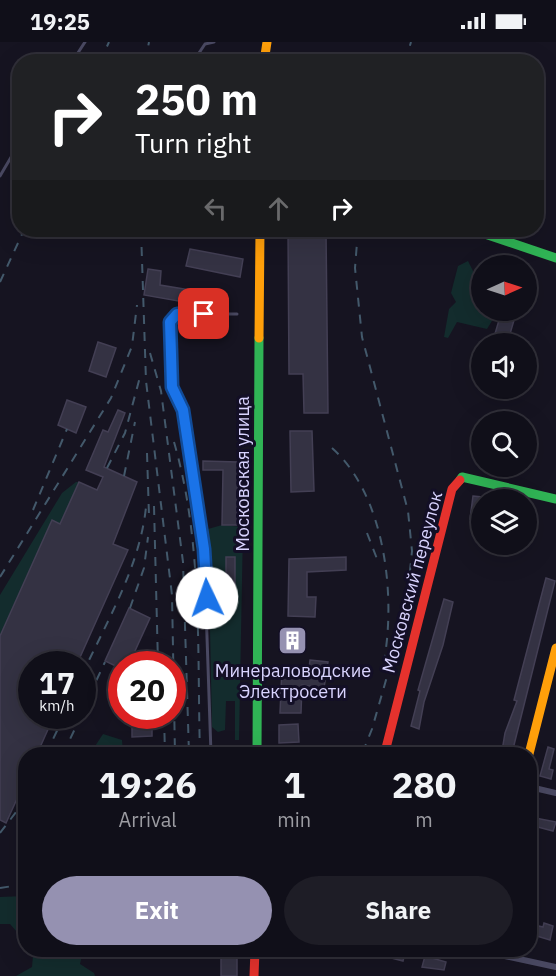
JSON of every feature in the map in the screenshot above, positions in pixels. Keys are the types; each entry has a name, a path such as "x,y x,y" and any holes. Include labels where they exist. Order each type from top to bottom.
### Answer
{"street":[{"name":"Московская улица","path":"256,747 260,237"},
{"path":"493,237 556,258"},
{"name":"Московский переулок","path":"385,747 452,489 462,477 556,499"},
{"path":"531,747 556,648"},
{"path":"537,789 556,793"},
{"path":"254,976 255,957"},
{"path":"510,957 556,967"}],"lane":[{"path":"198,54 205,44 214,42"},
{"path":"0,176 12,156"},
{"path":"211,747 204,549 183,410 172,387 170,322 177,314 237,314"}],"green space":[{"path":"468,261 471,267 471,321 492,321 487,329 457,322 448,338 444,337 449,309 456,302 451,293 458,266"},
{"path":"79,482 60,524 52,520 0,636 0,595 62,493"},
{"path":"222,525 243,527 239,740 235,740 235,701 226,701 225,730 218,732 212,727 208,529"},
{"path":"103,734 122,740 122,747 95,747"},
{"path":"18,896 18,933 10,924 0,924 0,897"},
{"path":"33,957 82,957 80,964 95,976 16,976 32,967"}],"building":[{"path":"288,237 326,237 328,413 304,413 303,374 289,374"},
{"path":"190,249 243,259 240,277 186,266"},
{"path":"148,269 161,271 160,285 203,292 201,305 144,295"},
{"path":"499,321 514,321 510,333 495,333"},
{"path":"98,342 116,348 106,377 89,371"},
{"path":"67,400 86,407 76,433 58,425"},
{"path":"118,410 125,413 104,467 137,482 113,544 128,550 83,651 18,651 18,729 48,729 40,747 18,747 18,797 6,823 0,820 0,636 52,520 60,524 79,482 97,490 103,477 86,470 103,430 108,432"},
{"path":"290,431 312,431 314,491 291,492"},
{"path":"203,461 238,462 237,525 222,525 223,470 203,470"},
{"path":"226,557 235,557 235,597 226,597"},
{"path":"346,557 346,570 307,572 307,597 316,597 315,617 288,616 289,559"},
{"path":"546,578 555,581 514,747 503,747 505,733 517,701 514,700"},
{"path":"444,599 453,602 443,645 424,702 419,729 411,726 420,691 418,690"},
{"path":"129,608 150,618 135,651 110,651"},
{"name":"Минераловодские Электросети","path":"287,630 300,631 298,652 285,651"},
{"path":"310,660 328,662 324,688 302,685 301,713 280,713 282,668 309,669"},
{"path":"298,724 299,742 279,743 279,725"},
{"path":"132,729 152,729 152,736 132,737"},
{"path":"548,747 554,749 549,769 553,770 551,779 540,776"},
{"path":"537,818 556,822 553,831 537,827"},
{"path":"544,923 553,926 550,940 537,936 537,926 543,927"},
{"path":"221,957 237,957 237,976 221,976"},
{"path":"387,957 404,957 403,961"},
{"path":"425,957 446,962 444,970 422,967"}],"railway":[{"path":"104,54 109,42"},
{"path":"147,54 149,42"},
{"path":"407,54 411,42"},
{"path":"0,282 21,237"},
{"path":"141,237 146,381 172,595 175,747"},
{"path":"357,237 355,268 362,337 408,511 412,551 406,610 365,747"},
{"path":"0,577 111,398 132,346 137,305"},
{"path":"150,353 161,391 183,562 189,747"},
{"path":"107,468 125,433 141,373"},
{"path":"124,476 135,422"},
{"path":"33,510 67,429"},
{"path":"174,442 190,518 194,558 200,747"},
{"path":"332,448 350,468 364,492 375,519 382,547 387,577 388,606 384,661"},
{"path":"147,453 149,516"},
{"path":"154,506 158,651"},
{"path":"94,651 130,572 143,529 146,507"},
{"path":"367,533 379,564"},
{"path":"130,608 144,568 148,537"},
{"path":"96,681 105,662"},
{"path":"49,747 58,729"},
{"path":"66,747 75,729"},
{"path":"164,729 165,747"},
{"path":"0,833 18,809"},
{"path":"0,888 18,885"}],"traffic: fast":[{"path":"494,237 556,258"},
{"path":"257,747 259,338"},
{"path":"460,480 462,477 556,499"}],"traffic: slow":[{"path":"265,54 267,42"},
{"path":"259,338 260,237"},
{"path":"531,747 556,648"}],"traffic: jam":[{"path":"386,747 452,489 460,480"},
{"path":"254,976 255,957"}],"place":[{"name":"Минераловодские Электросети","path":"293,641"}],"route":[{"path":"204,314 177,314 170,322 172,387 177,393 183,410 204,549 207,598"}]}
